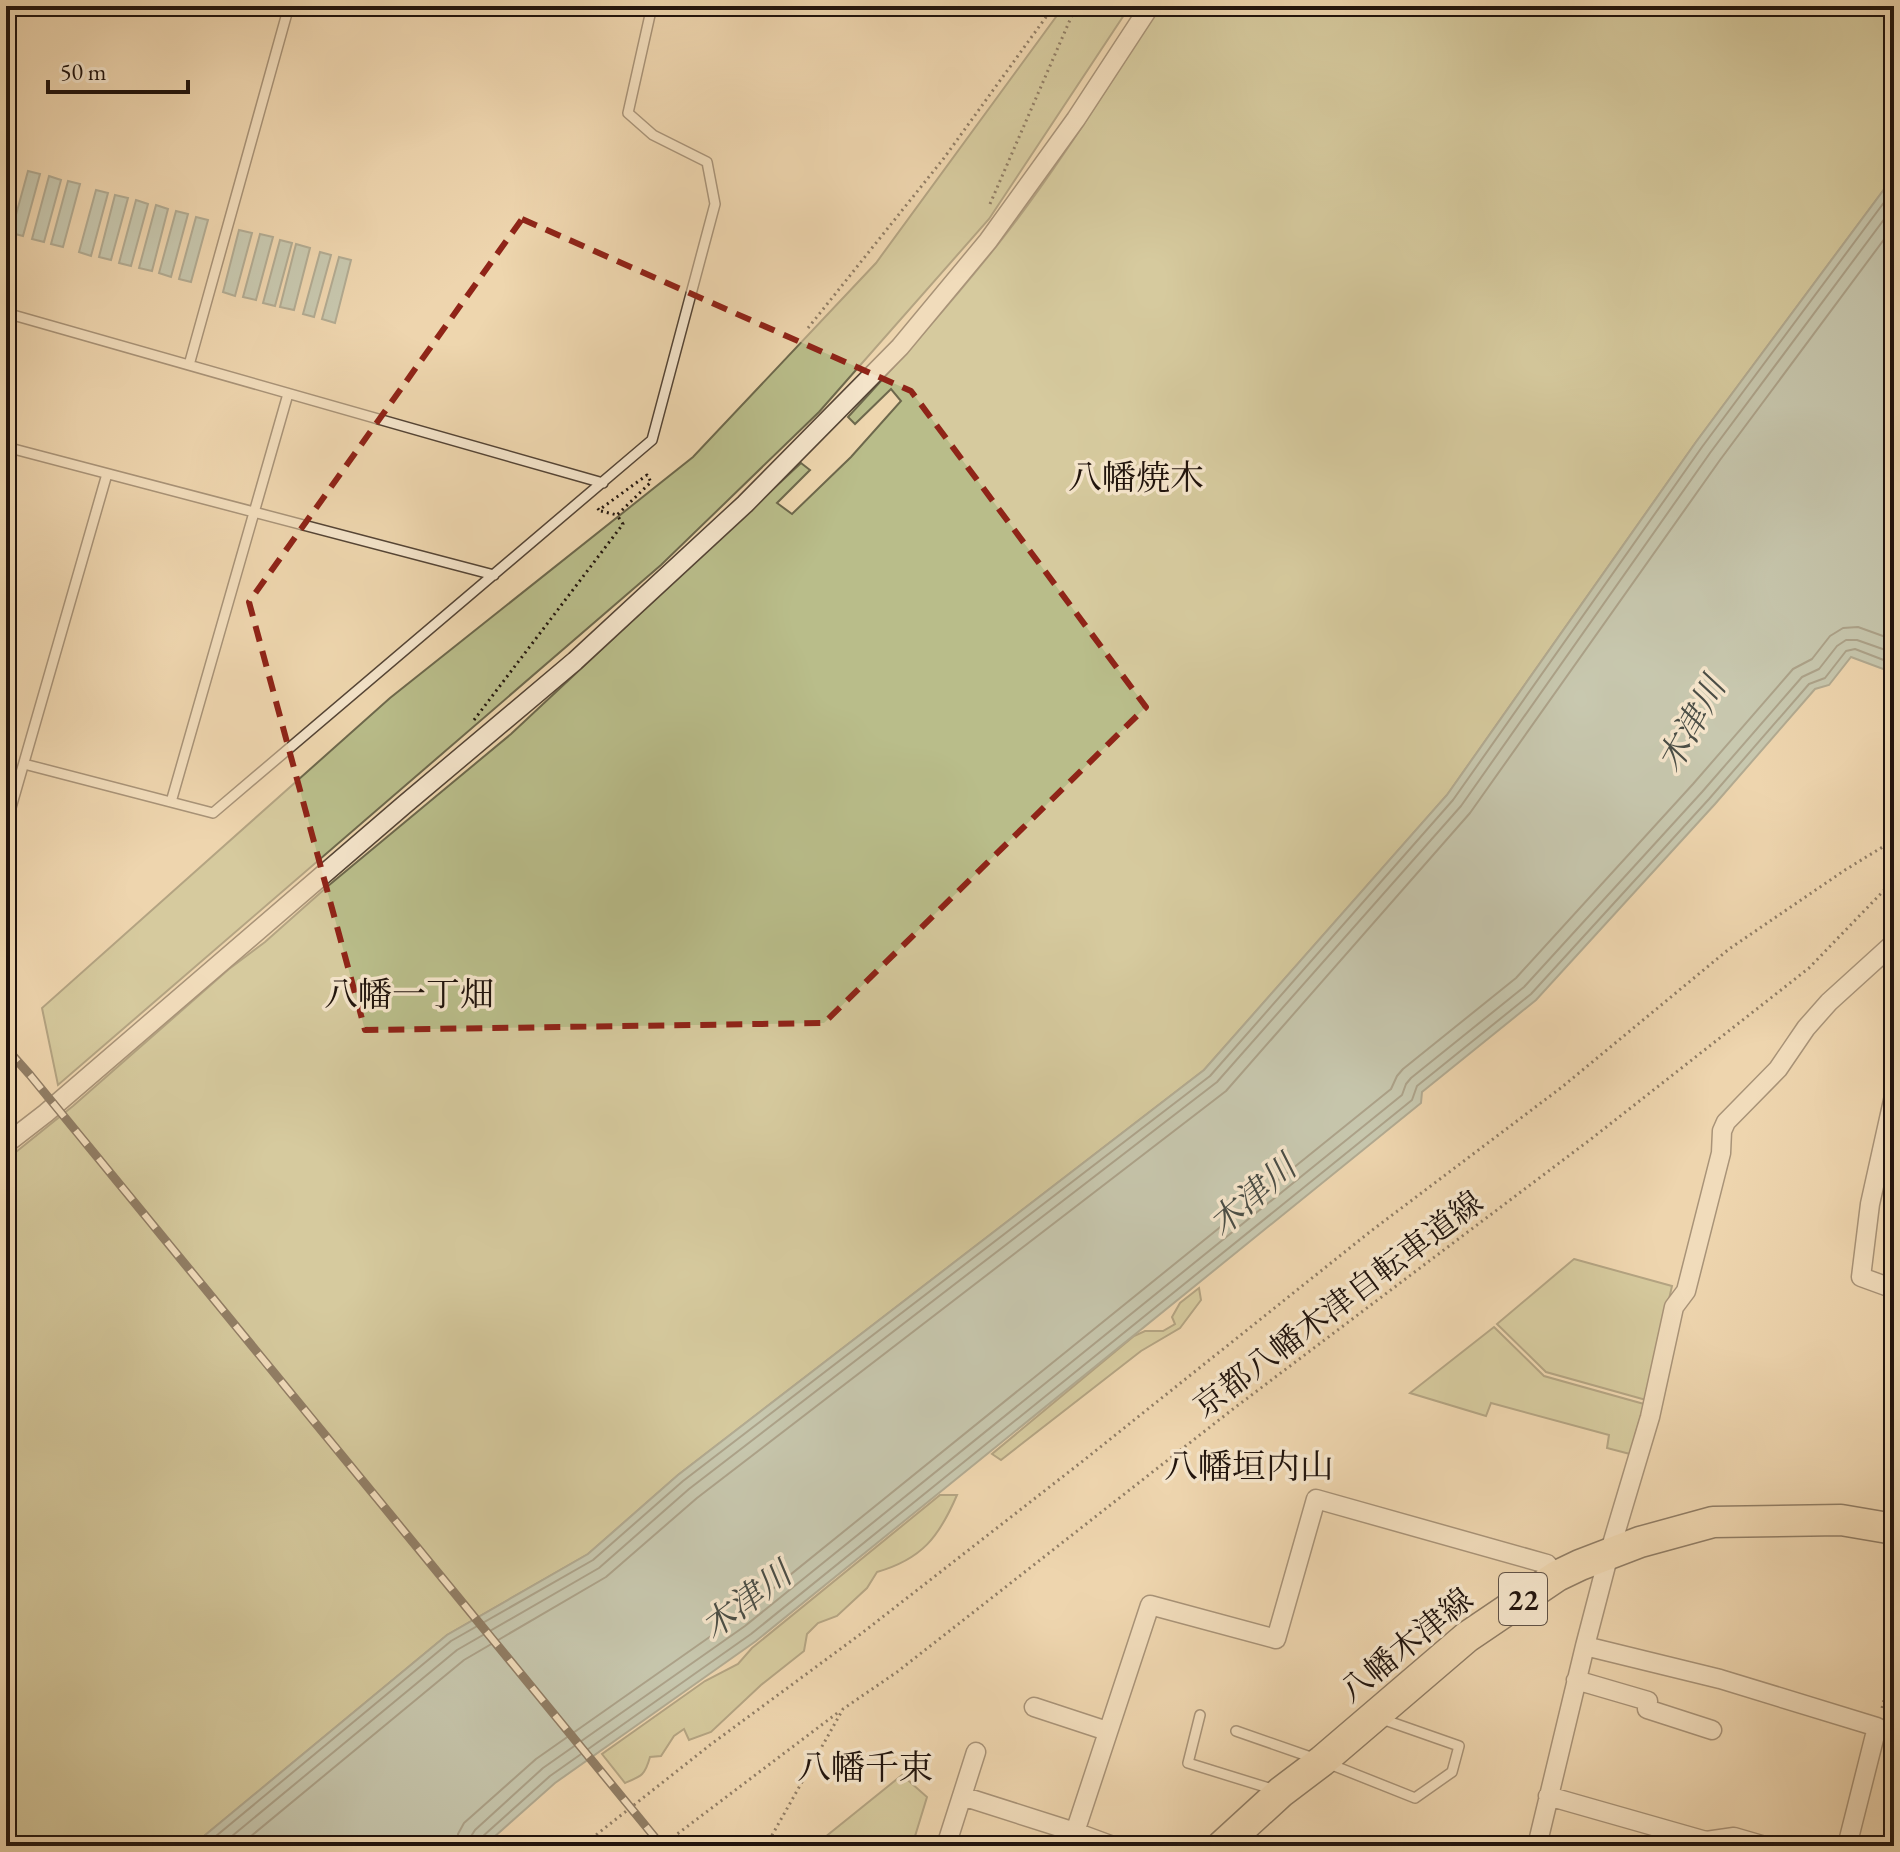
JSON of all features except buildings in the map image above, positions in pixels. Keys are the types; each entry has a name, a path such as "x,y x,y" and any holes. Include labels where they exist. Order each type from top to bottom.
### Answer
{"main road":[{"name":"八幡木津線","path":"1222,1846 1281,1792 1322,1761 1467,1637 1557,1576 1640,1542 1713,1522 1841,1520 1894,1529"}],"street":[{"path":"6,1144 575,661 745,504 900,347 988,241 1076,119 1150,6"},
{"path":"1537,1846 1609,1554 1650,1417 1674,1307 1686,1291 1721,1153 1722,1131 1726,1122 1778,1069 1806,1028 1829,1002 1894,943"},
{"path":"1894,1096 1870,1204 1861,1277 1894,1289"},
{"path":"1084,1838 1107,1731 1150,1605 1276,1639 1316,1499 1547,1564 1557,1576"},
{"path":"1585,1646 1720,1679 1877,1727 1847,1846"},
{"path":"1576,1680 1648,1701 1647,1709 1712,1730"},
{"path":"1034,1707 1107,1731"},
{"path":"946,1846 976,1752"},
{"path":"962,1796 1113,1846"},
{"path":"1548,1796 1706,1841 1734,1837 1765,1846"}],"lane":[{"path":"189,365 289,6"},
{"path":"24,764 213,813 652,440 715,204 707,162 653,135 628,113 652,6"},
{"path":"6,313 603,483"},
{"path":"171,802 288,394"},
{"path":"6,447 494,575"},
{"path":"6,825 107,474"},
{"path":"1200,1715 1188,1763 1281,1792"},
{"path":"1236,1731 1415,1798 1452,1772 1459,1746 1374,1716"}],"path":[{"path":"808,328 944,158 1054,6"},
{"path":"985,215 1076,6"},
{"path":"599,510 647,475 651,482 617,515"},
{"path":"474,720 623,524 617,515 599,510 587,496"},
{"path":"582,1846 1031,1502 1371,1231 1562,1087 1729,949 1894,840"},
{"name":"京都八幡木津自転車道線","path":"766,1846 843,1709 897,1672 1233,1409 1579,1148 1809,968 1894,880"},
{"path":"1877,1727 1889,1680"},
{"path":"668,1841 843,1709"}],"highlighted area":[{"path":"522,219 911,391 1146,707 824,1023 365,1030 249,602"}],"green space":[{"path":"1064,6 1130,6 989,219 819,412 661,565 58,1085 42,1008 390,698 693,457 876,263"},
{"path":"1160,6 1894,6 1894,176 1696,442 1447,795 1204,1070 678,1475 588,1554 447,1635 192,1846 6,1846 6,1160 511,734 801,463 810,470 777,503 792,514 851,457 901,401 891,389 855,424 848,417 944,310 1021,215"},
{"path":"1574,1259 1672,1286 1646,1400 1546,1372 1497,1324"},
{"path":"1199,1288 1201,1300 1180,1328 1141,1351 1001,1460 992,1454 1134,1336 1145,1331 1163,1331 1175,1324 1172,1317 1180,1303"},
{"path":"1494,1327 1544,1376 1644,1404 1630,1454 1607,1448 1609,1435 1491,1403 1486,1416 1410,1393"},
{"path":"940,1495 957,1495 943,1523 927,1544 906,1560 877,1572 867,1588 837,1616 818,1623 807,1634 804,1651 761,1685 711,1732 689,1740 684,1729 674,1736 661,1756 650,1757 642,1774 625,1783 602,1754 705,1681 738,1664 752,1648"},
{"path":"902,1775 927,1797 912,1846 814,1846"}],"water":[{"path":"28,171 40,174 23,236 11,233"},
{"path":"49,176 61,180 44,242 32,239"},
{"name":"木津川","path":"1894,176 1894,673 1851,657 1829,685 1815,689 1536,1000 1422,1092 1421,1103 756,1641 555,1783 484,1846 192,1846 447,1635 588,1554 678,1475 1204,1070 1447,795 1696,442"},
{"path":"68,181 80,184 63,247 51,244"},
{"path":"96,190 108,193 91,256 79,252"},
{"path":"115,195 128,198 111,260 99,257"},
{"path":"136,200 148,204 131,266 119,263"},
{"path":"156,205 168,209 152,271 139,268"},
{"path":"176,211 188,214 171,277 159,273"},
{"path":"196,217 208,220 191,282 179,279"},
{"path":"239,230 252,233 235,296 223,292"},
{"path":"260,234 273,237 256,300 243,297"},
{"path":"280,240 292,243 275,306 263,303"},
{"path":"296,244 310,248 294,310 280,307"},
{"path":"320,252 331,255 314,317 303,314"},
{"path":"339,257 351,260 335,323 322,319"}],"railway":[{"path":"6,1048 662,1846"}],"district":[{"name":"八幡焼木","path":"1136,477"},
{"name":"八幡一丁畑","path":"409,994"},
{"name":"八幡垣内山","path":"1249,1466"},
{"name":"八幡千束","path":"865,1767"}]}
